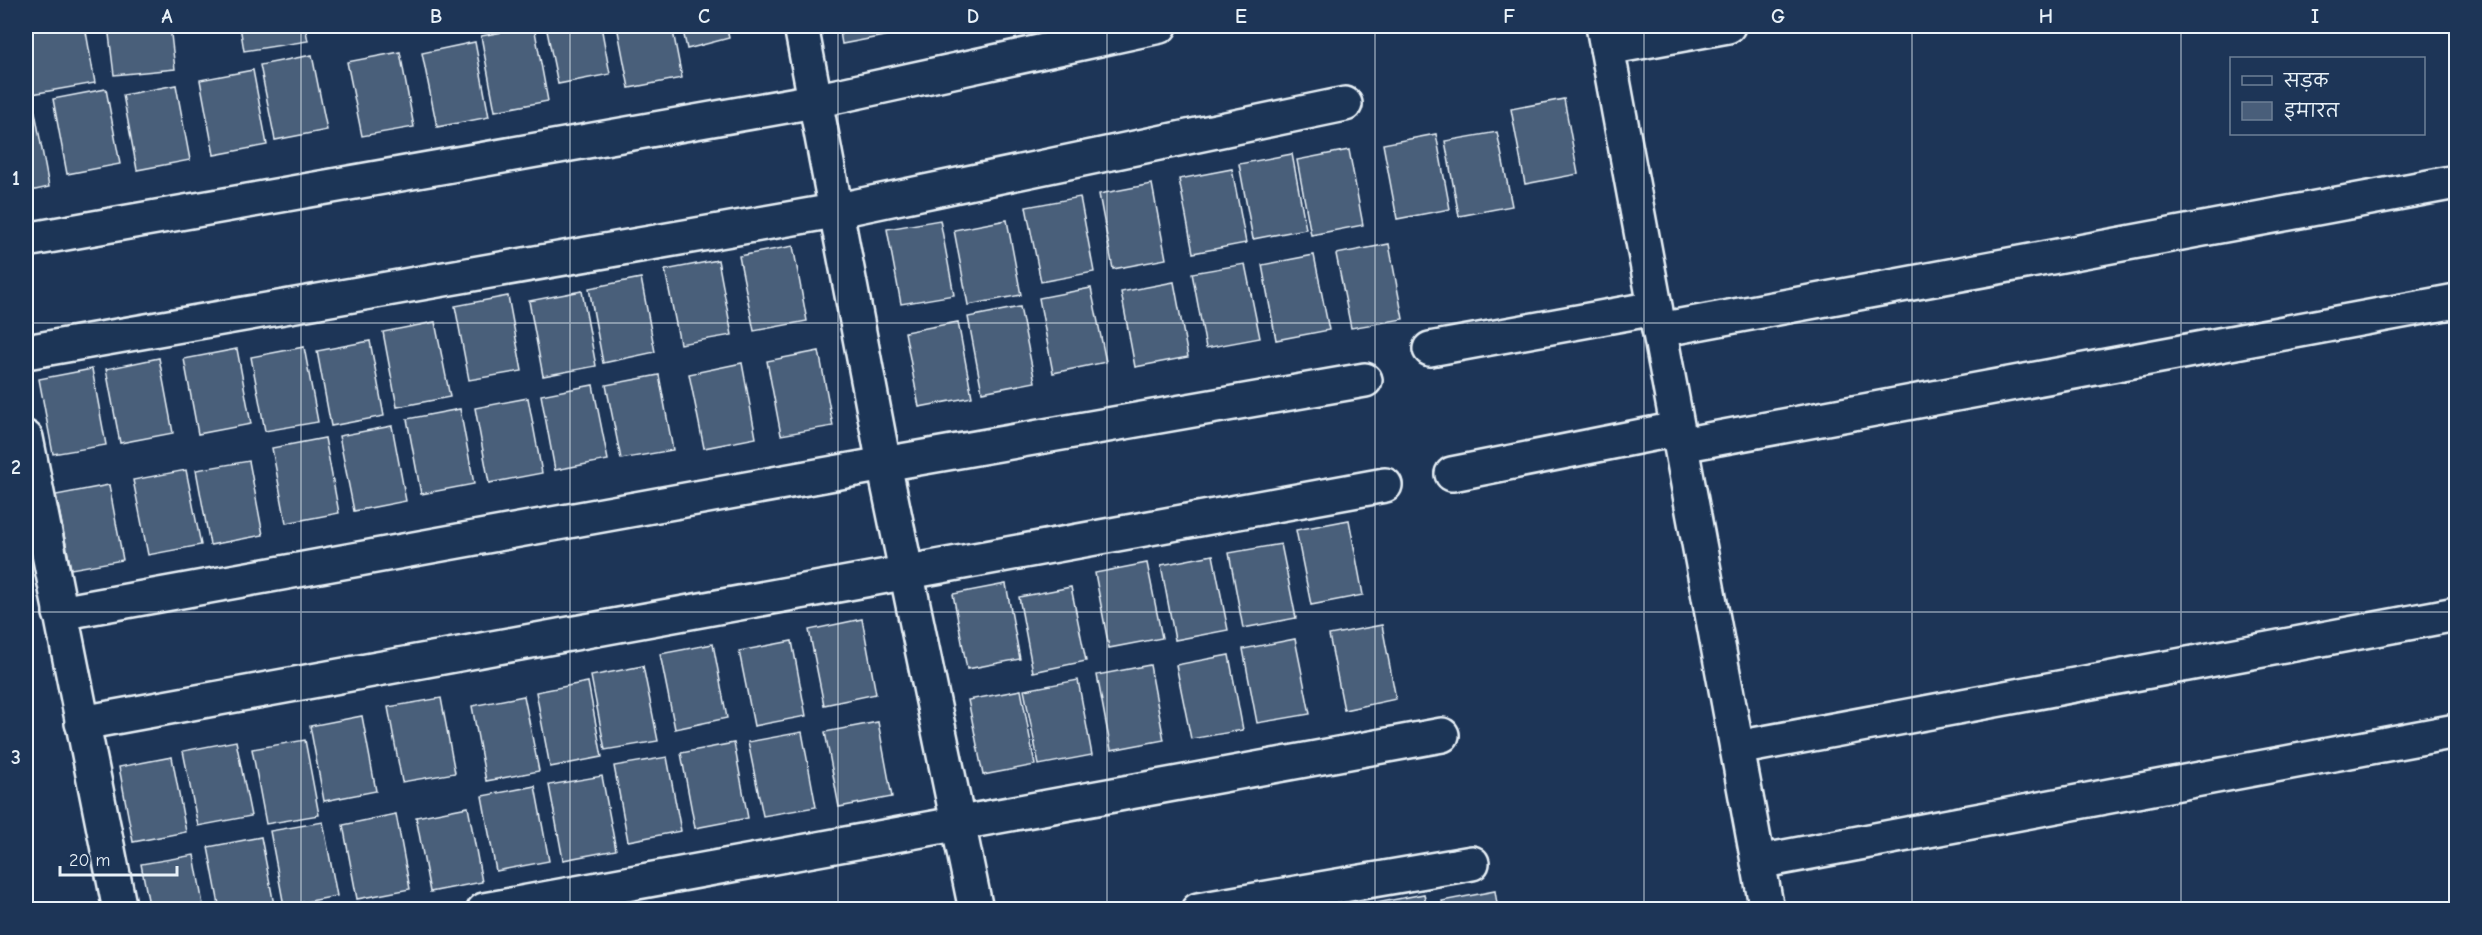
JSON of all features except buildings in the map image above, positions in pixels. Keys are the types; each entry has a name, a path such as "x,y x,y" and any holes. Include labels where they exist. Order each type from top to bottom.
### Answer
{"street":[{"path":"801,26 834,211 884,464 976,909"},
{"path":"26,240 814,101 1160,26"},
{"path":"1728,26 1605,37 1767,909"},
{"path":"26,352 834,211 1345,104"},
{"path":"1430,349 1657,319 2457,182"},
{"path":"1452,474 1679,437 2457,301"},
{"path":"60,613 884,464 1365,380"},
{"path":"26,438 120,909"},
{"path":"82,723 1385,485"},
{"path":"1737,748 2457,614"},
{"path":"1758,862 2457,731"},
{"path":"484,909 1442,735"},
{"path":"1198,909 1472,862"}]}
